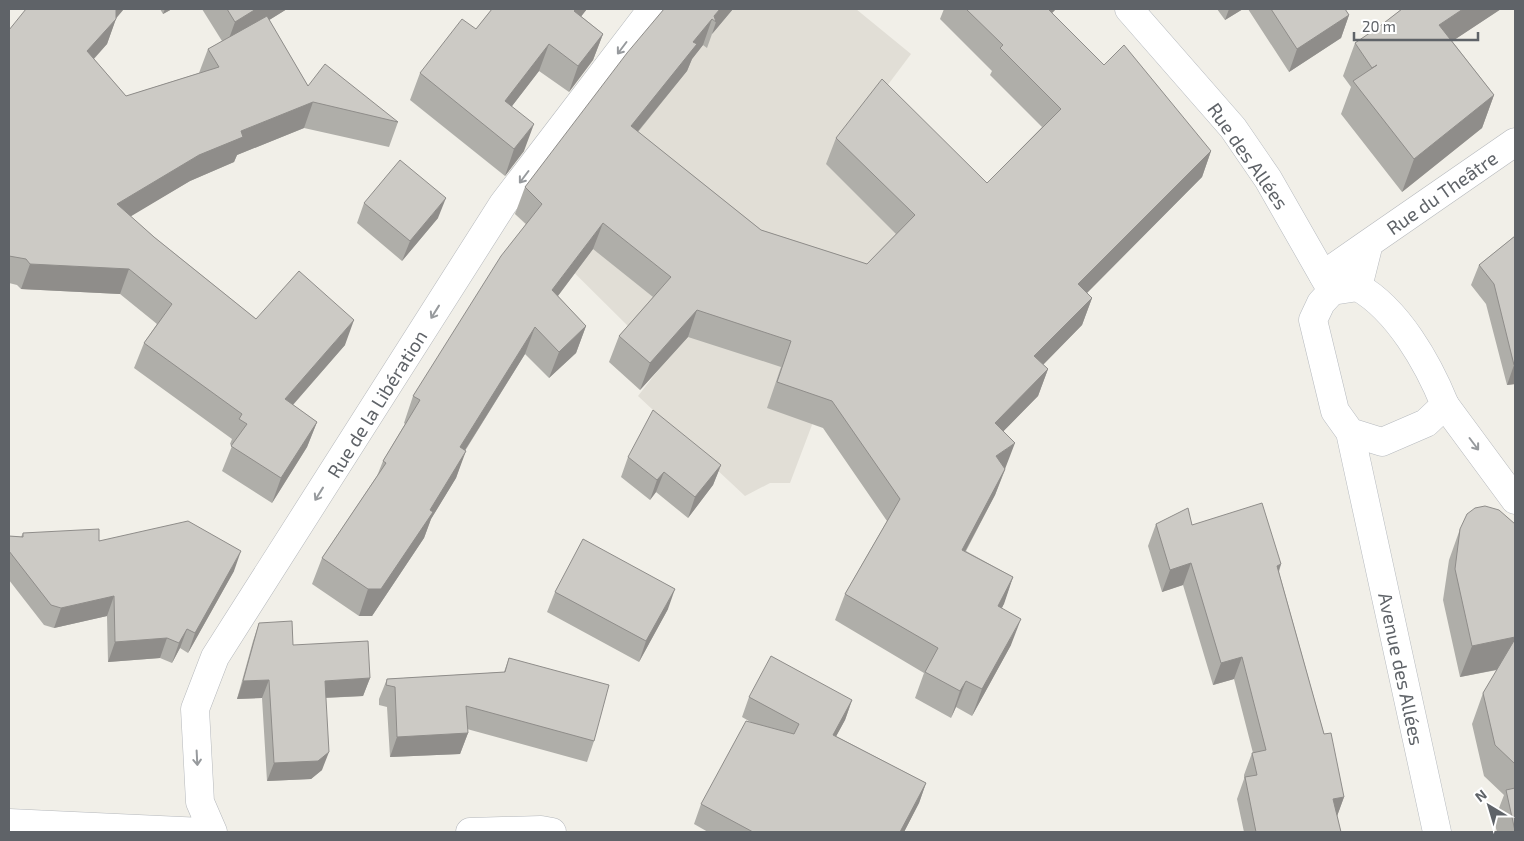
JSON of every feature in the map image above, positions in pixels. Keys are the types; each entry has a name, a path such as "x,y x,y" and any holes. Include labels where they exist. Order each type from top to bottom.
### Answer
{"street":[{"name":"Rue de la Libération","path":"213,832 200,802 195,709 216,657 503,204 652,9"},
{"name":"Rue des Allées","path":"1129,9 1233,128 1338,284"},
{"name":"Rue du Theâtre","path":"1338,284 1370,243 1515,142"},
{"name":"Rue du Theâtre","path":"1338,284 1370,243"},
{"path":"1366,506 1350,432 1335,411 1313,320 1321,303 1338,284 1375,297 1431,371 1445,405 1515,500"},
{"path":"1350,432 1382,442 1426,423 1445,405"},
{"path":"1366,506 1382,442"},
{"name":"Avenue des Allées","path":"1366,506 1436,832"},
{"path":"9,823 203,832"},
{"path":"470,832 541,830 552,832"}],"shaded area":[{"path":"675,9 856,9 911,54 872,106 925,262 843,343 790,483 770,483 745,496 638,396 666,360 635,333 514,213"}],"building":[{"path":"26,9 116,9 116,19 87,51 126,96 219,67 208,49 267,16 308,86 325,64 398,122 313,102 241,131 243,137 199,155 117,204 154,237 256,319 299,271 354,320 285,399 317,422 281,478 231,446 247,424 239,419 242,414 144,343 172,304 129,269 30,264 26,259 9,256 9,30"},
{"path":"227,9 256,9 235,22"},
{"path":"492,9 576,9 574,11 603,34 578,66 549,44 505,101 534,124 514,149 420,73 462,19 476,29"},
{"path":"664,9 720,9 714,16 716,22 712,19 693,42 697,44 631,126 761,230 867,264 915,215 836,138 882,79 987,183 1061,109 1000,48 1003,45 966,9 1048,9 1104,65 1124,45 1211,151 1078,284 1092,298 1034,356 1048,369 995,423 1015,443 996,456 1005,469 962,550 1013,577 998,606 1021,619 982,689 966,681 960,691 925,672 938,648 845,594 900,499 832,401 777,382 791,341 697,310 650,363 619,336 671,277 603,223 552,290 586,326 559,352 535,327 460,447 466,451 430,510 433,512 381,589 368,589 322,558 386,463 383,461 420,400 413,396 501,256 542,204 525,187 627,53"},
{"path":"1271,9 1345,9 1349,15 1297,49"},
{"path":"1402,9 1463,9 1439,25 1494,95 1414,159 1353,81 1377,65 1372,68 1355,43"},
{"path":"400,160 446,198 410,241 364,203"},
{"path":"1515,236 1514,365 1494,284 1479,265"},
{"path":"653,410 721,465 695,497 664,472 657,480 628,457"},
{"path":"1262,503 1281,564 1277,566 1324,734 1331,733 1344,797 1333,799 1341,832 1256,832 1245,777 1257,775 1252,753 1266,750 1242,657 1221,663 1191,563 1170,570 1156,524 1188,508 1192,525"},
{"path":"1485,506 1499,510 1515,524 1515,637 1472,646 1455,569 1460,529 1467,514 1475,508"},
{"path":"188,521 241,551 195,633 187,629 179,643 167,638 115,642 114,596 61,608 51,605 9,551 9,536 23,537 23,533 99,529 99,541"},
{"path":"583,539 675,589 646,641 555,592"},
{"path":"292,621 293,645 368,641 370,678 325,681 329,752 318,761 274,763 269,680 243,681 259,623"},
{"path":"1515,639 1515,764 1495,745 1483,693"},
{"path":"771,656 852,700 833,735 926,783 900,832 753,832 701,804 746,721 794,734 799,724 749,697"},
{"path":"509,658 609,685 594,741 466,706 468,733 397,737 395,687 386,685 387,679 505,672"},
{"path":"1515,788 1515,831 1506,790"}]}
